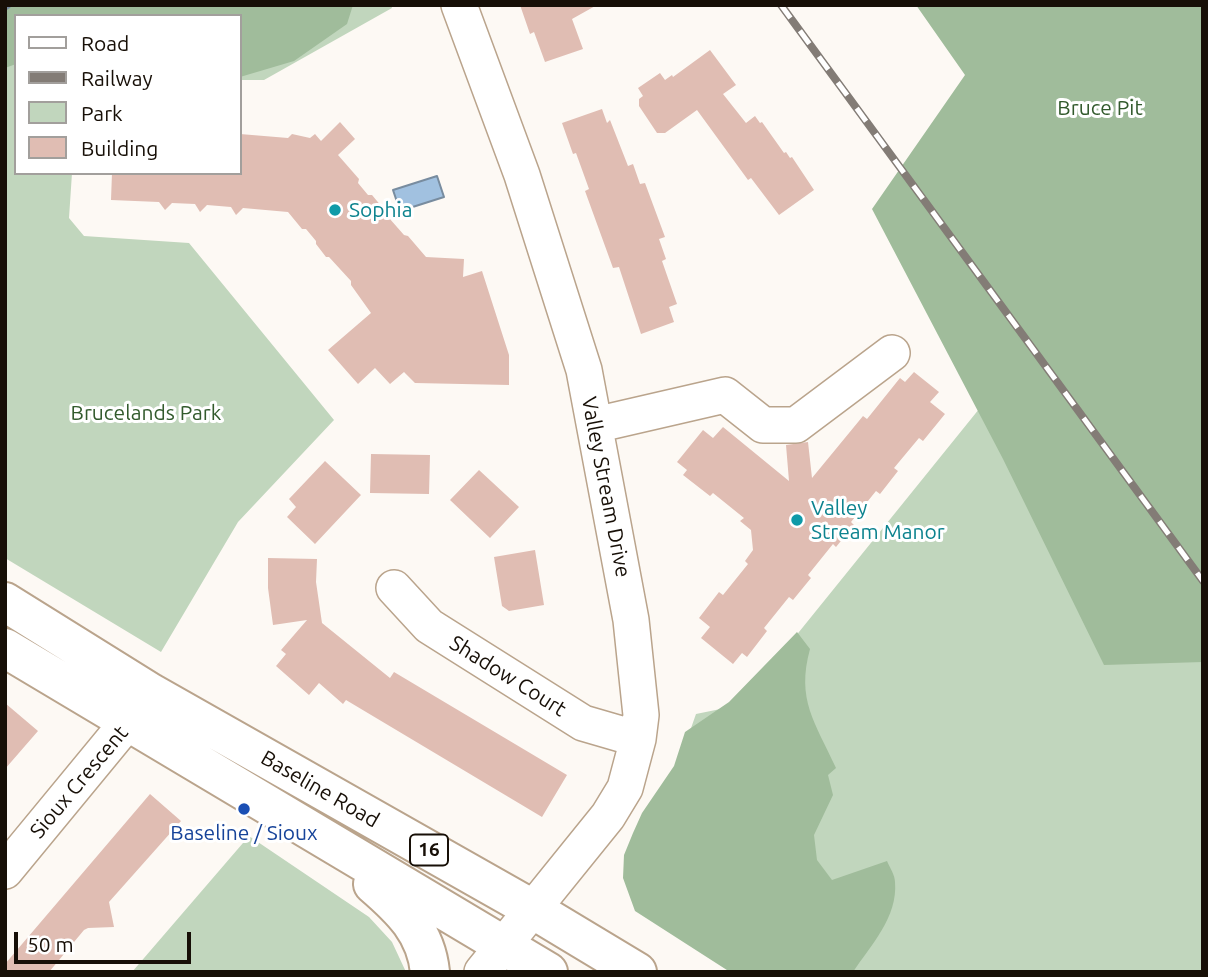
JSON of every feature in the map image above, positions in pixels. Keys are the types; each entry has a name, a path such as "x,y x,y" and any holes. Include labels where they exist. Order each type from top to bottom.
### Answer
{"main road":[{"name":"Baseline Road","path":"5,602 151,693 534,910 637,972"},
{"name":"Baseline Road","path":"5,648 302,824 493,959 548,972"},
{"path":"302,824 399,906 415,926 424,944 430,972"}],"street":[{"name":"Valley Stream Drive","path":"459,5 522,175 584,370 631,620 641,715 638,739 625,788 608,817 493,959"},
{"path":"595,425 725,395 763,425 796,425 892,353"},
{"name":"Shadow Court","path":"394,587 429,626 583,723 638,739"},
{"name":"Sioux Crescent","path":"5,871 151,693"}],"green space":[{"name":"Brucelands Park","path":"5,5 391,5 392,8 264,80 242,80 242,14 14,14 14,175 72,175 69,218 84,236 189,243 334,420 238,522 161,652 5,558"},
{"path":"5,5 353,5 347,24 294,61 242,76 242,14 14,14 14,65 5,68"},
{"name":"Bruce Pit","path":"916,5 1203,5 1203,662 1104,665 1003,459 872,209 965,75"},
{"path":"1013,367 1203,631 1203,972 775,972 637,881 696,714 740,705"},
{"path":"797,632 810,649 805,683 810,710 836,768 828,775 833,795 814,835 817,860 832,880 887,861 895,879 895,895 882,930 853,972 730,972 635,911 623,878 624,855 642,813 674,766 685,732 729,702"},
{"path":"249,836 369,917 392,942 406,972 132,972"}],"water":[{"path":"437,176 444,197 400,211 393,190"}],"building":[{"path":"520,5 597,5 572,19 583,49 545,62 534,32 530,34"},
{"path":"710,50 736,85 723,94 746,123 755,116 762,122 784,153 792,157 814,190 779,215 751,178 748,180 697,110 665,133 657,133 639,106 639,99 643,96 638,88 660,73 665,80 672,75 673,77"},
{"path":"602,109 607,123 610,120 628,166 633,164 640,184 645,183 665,237 659,239 666,259 662,261 677,304 669,307 674,322 641,334 619,267 613,268 585,191 589,189 562,123"},
{"path":"340,122 355,139 338,155 359,179 358,183 368,195 372,195 404,235 408,236 426,257 464,259 463,277 482,271 509,355 509,385 415,383 404,372 390,384 375,368 358,384 328,350 371,313 351,285 351,281 326,257 306,229 302,229 288,212 243,208 236,215 231,207 207,205 200,212 195,204 172,203 165,210 159,202 111,200 112,175 242,175 242,134 288,138 292,134 310,138 315,134 321,141"},
{"name":"Valley Stream Manor","path":"914,372 939,392 930,402 945,414 923,441 919,438 894,468 898,471 880,494 876,491 851,522 854,525 836,547 833,544 808,575 811,578 793,600 789,597 764,628 767,631 747,657 742,653 733,664 701,638 710,627 699,618 719,592 723,595 748,564 745,561 753,550 751,530 740,521 744,518 713,493 710,496 683,475 687,470 677,462 703,430 713,438 723,427 789,481 786,445 808,442 812,478 863,416 867,419 900,378 905,382"},
{"path":"371,454 430,455 429,494 370,493"},
{"path":"325,461 361,495 315,544 287,517 296,507 289,499"},
{"path":"479,470 519,507 490,538 450,500"},
{"path":"535,550 544,605 509,611 502,606 494,557"},
{"path":"268,558 317,559 316,582 322,623 390,678 394,672 567,775 542,817 346,700 343,704 319,683 309,695 276,666 286,654 281,650 307,620 273,625 268,588"},
{"path":"5,703 38,731 5,769"},
{"path":"150,794 181,821 109,902 114,927 84,930 49,972 5,972 5,964"}],"railway":[{"path":"781,5 1203,581"}],"place":[{"name":"Sophia","path":"335,210"},
{"name":"Valley Stream Manor","path":"797,520"},
{"name":"Baseline / Sioux","path":"244,809"}]}
